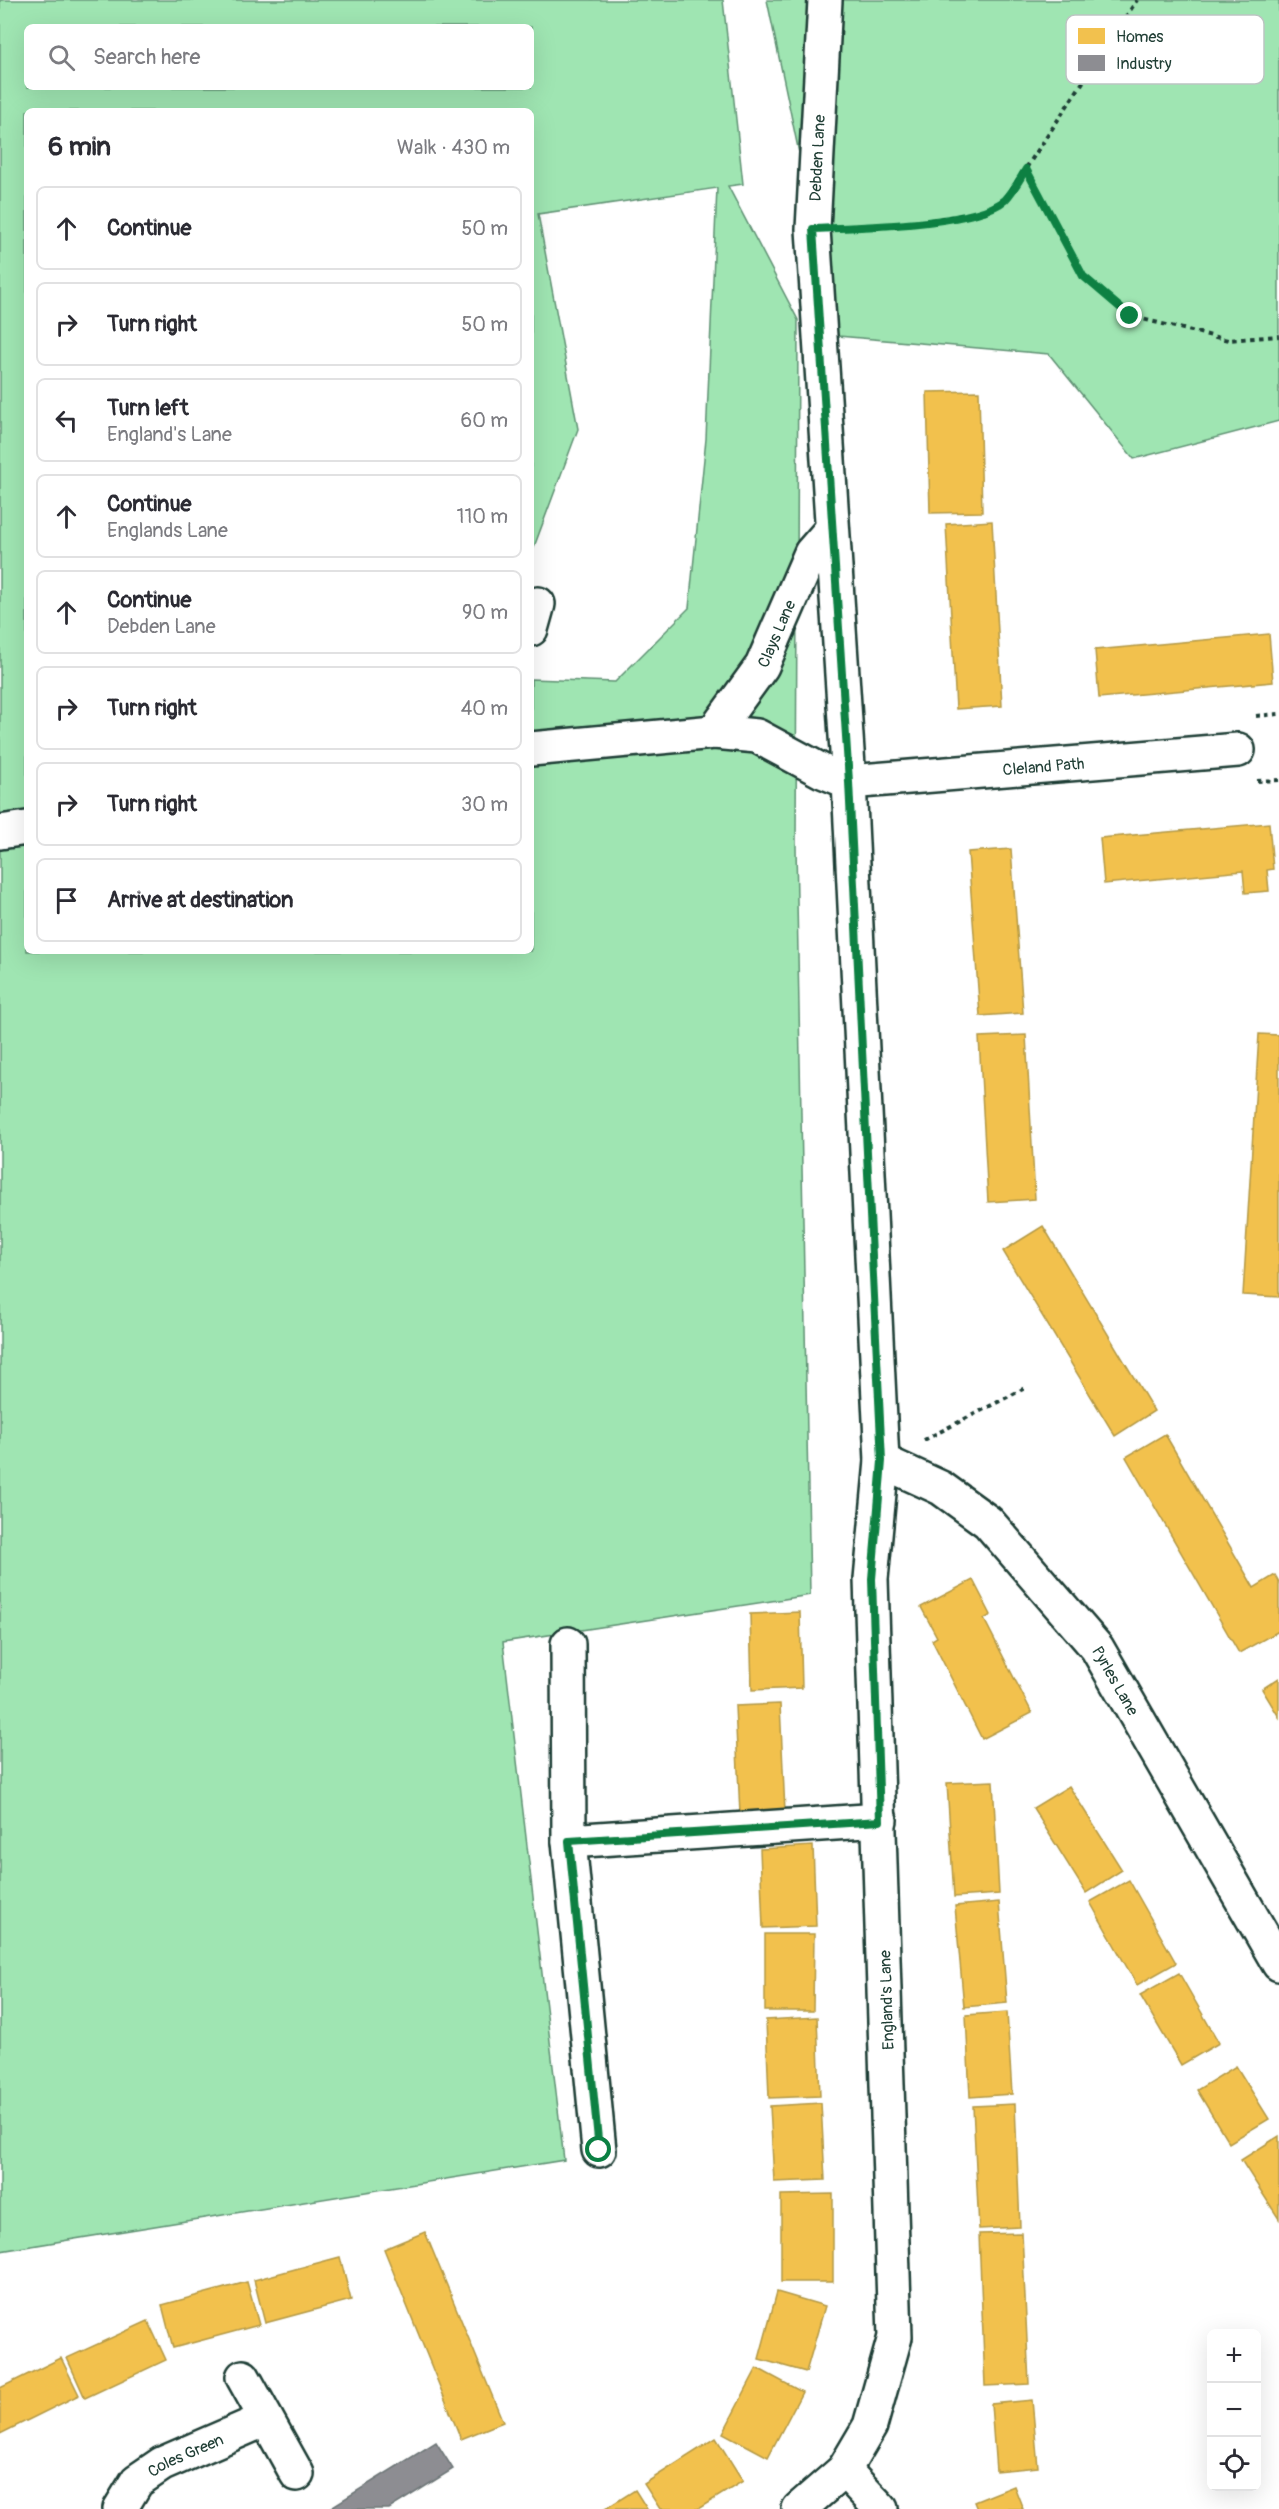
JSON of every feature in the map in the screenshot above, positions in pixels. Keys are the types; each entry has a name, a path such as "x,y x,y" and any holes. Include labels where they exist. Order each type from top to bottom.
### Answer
{"street":[{"name":"Debden Lane","path":"825,0 813,229 849,782 882,1461"},
{"name":"Clays Lane","path":"714,732 762,666 811,553 831,530"},
{"path":"534,749 714,732 757,736 822,771 849,782"},
{"name":"Cleland Path","path":"849,782 1238,750"},
{"path":"0,832 24,828"},
{"name":"England's Lane","path":"799,2509 844,2470 870,2426 895,2337 872,1579 882,1461"},
{"name":"Pyrles Lane","path":"882,1461 940,1488 988,1522 1097,1648 1279,1964"},
{"path":"568,1644 569,1841 599,2150"},
{"path":"569,1841 880,1821"},
{"path":"243,2377 297,2474"},
{"name":"Coles Green","path":"120,2509 137,2481 162,2464 266,2419"},
{"path":"844,2470 881,2509"}],"path":[{"path":"1127,15 1137,0"},
{"path":"813,229 895,226 984,212 1005,200 1082,84"},
{"path":"1026,169 1083,276 1130,316 1228,340 1279,336"},
{"path":"882,1461 1025,1388"}],"green space":[{"path":"0,0 723,0 743,184 728,186 798,320 796,847 810,1595 503,1642 564,2160 0,2251"},
{"path":"767,0 1279,0 1279,421 1134,459 1049,354 838,336 813,229"}],"building: Homes":[{"path":"979,391 982,512 930,513 927,392"},
{"path":"992,521 1002,706 956,709 946,524"},
{"path":"1269,634 1273,682 1099,698 1095,650"},
{"path":"1269,823 1273,869 1267,870 1269,891 1245,893 1243,871 1104,884 1100,838"},
{"path":"1011,849 1023,1013 980,1016 968,852"},
{"path":"1259,1034 1279,1035 1279,1297 1243,1295"},
{"path":"1026,1035 1035,1199 988,1202 979,1037"},
{"path":"1043,1226 1154,1411 1115,1436 1003,1251"},
{"path":"1165,1434 1254,1588 1275,1575 1279,1582 1279,1631 1239,1653 1126,1457"},
{"path":"973,1580 991,1615 984,1619 1032,1713 982,1739 932,1640 937,1637 921,1607"},
{"path":"800,1612 802,1688 752,1690 750,1614"},
{"path":"1279,1678 1279,1717 1262,1689"},
{"path":"780,1704 785,1812 740,1814 735,1706"},
{"path":"993,1781 999,1894 954,1897 947,1783"},
{"path":"1069,1786 1122,1870 1086,1893 1033,1808"},
{"path":"813,1846 816,1926 763,1928 760,1849"},
{"path":"1129,1880 1176,1963 1137,1985 1090,1902"},
{"path":"999,1902 1007,2003 964,2007 955,1906"},
{"path":"765,1934 814,1934 813,2011 765,2011"},
{"path":"1179,1973 1219,2043 1181,2065 1140,1995"},
{"path":"1007,2012 1012,2094 970,2097 966,2015"},
{"path":"817,2017 820,2096 769,2098 766,2020"},
{"path":"1236,2066 1269,2119 1229,2143 1197,2090"},
{"path":"821,2103 825,2180 774,2182 770,2106"},
{"path":"1015,2104 1020,2227 979,2229 973,2106"},
{"path":"1279,2136 1279,2219 1241,2160"},
{"path":"833,2194 833,2282 781,2282 781,2195"},
{"path":"425,2232 503,2422 461,2439 384,2249"},
{"path":"1022,2233 1029,2384 985,2386 979,2234"},
{"path":"340,2257 351,2300 265,2323 254,2280"},
{"path":"247,2282 259,2325 173,2348 162,2305"},
{"path":"777,2292 825,2306 806,2372 759,2359"},
{"path":"148,2321 166,2360 85,2398 67,2358"},
{"path":"61,2358 79,2395 0,2434 0,2388"},
{"path":"757,2368 802,2392 768,2457 723,2433"},
{"path":"1032,2400 1038,2467 996,2471 991,2404"},
{"path":"716,2438 743,2481 698,2509 660,2509 644,2484"},
{"path":"1014,2486 1023,2509 977,2509 974,2502"},
{"path":"635,2490 647,2509 605,2509"}],"building: Industry":[{"path":"436,2442 453,2469 389,2509 328,2509"}],"route":[{"path":"599,2150 569,1841 880,1821 872,1579 882,1461 849,782 813,229 895,226 984,212 1005,200 1026,169 1083,276 1130,316"}]}
